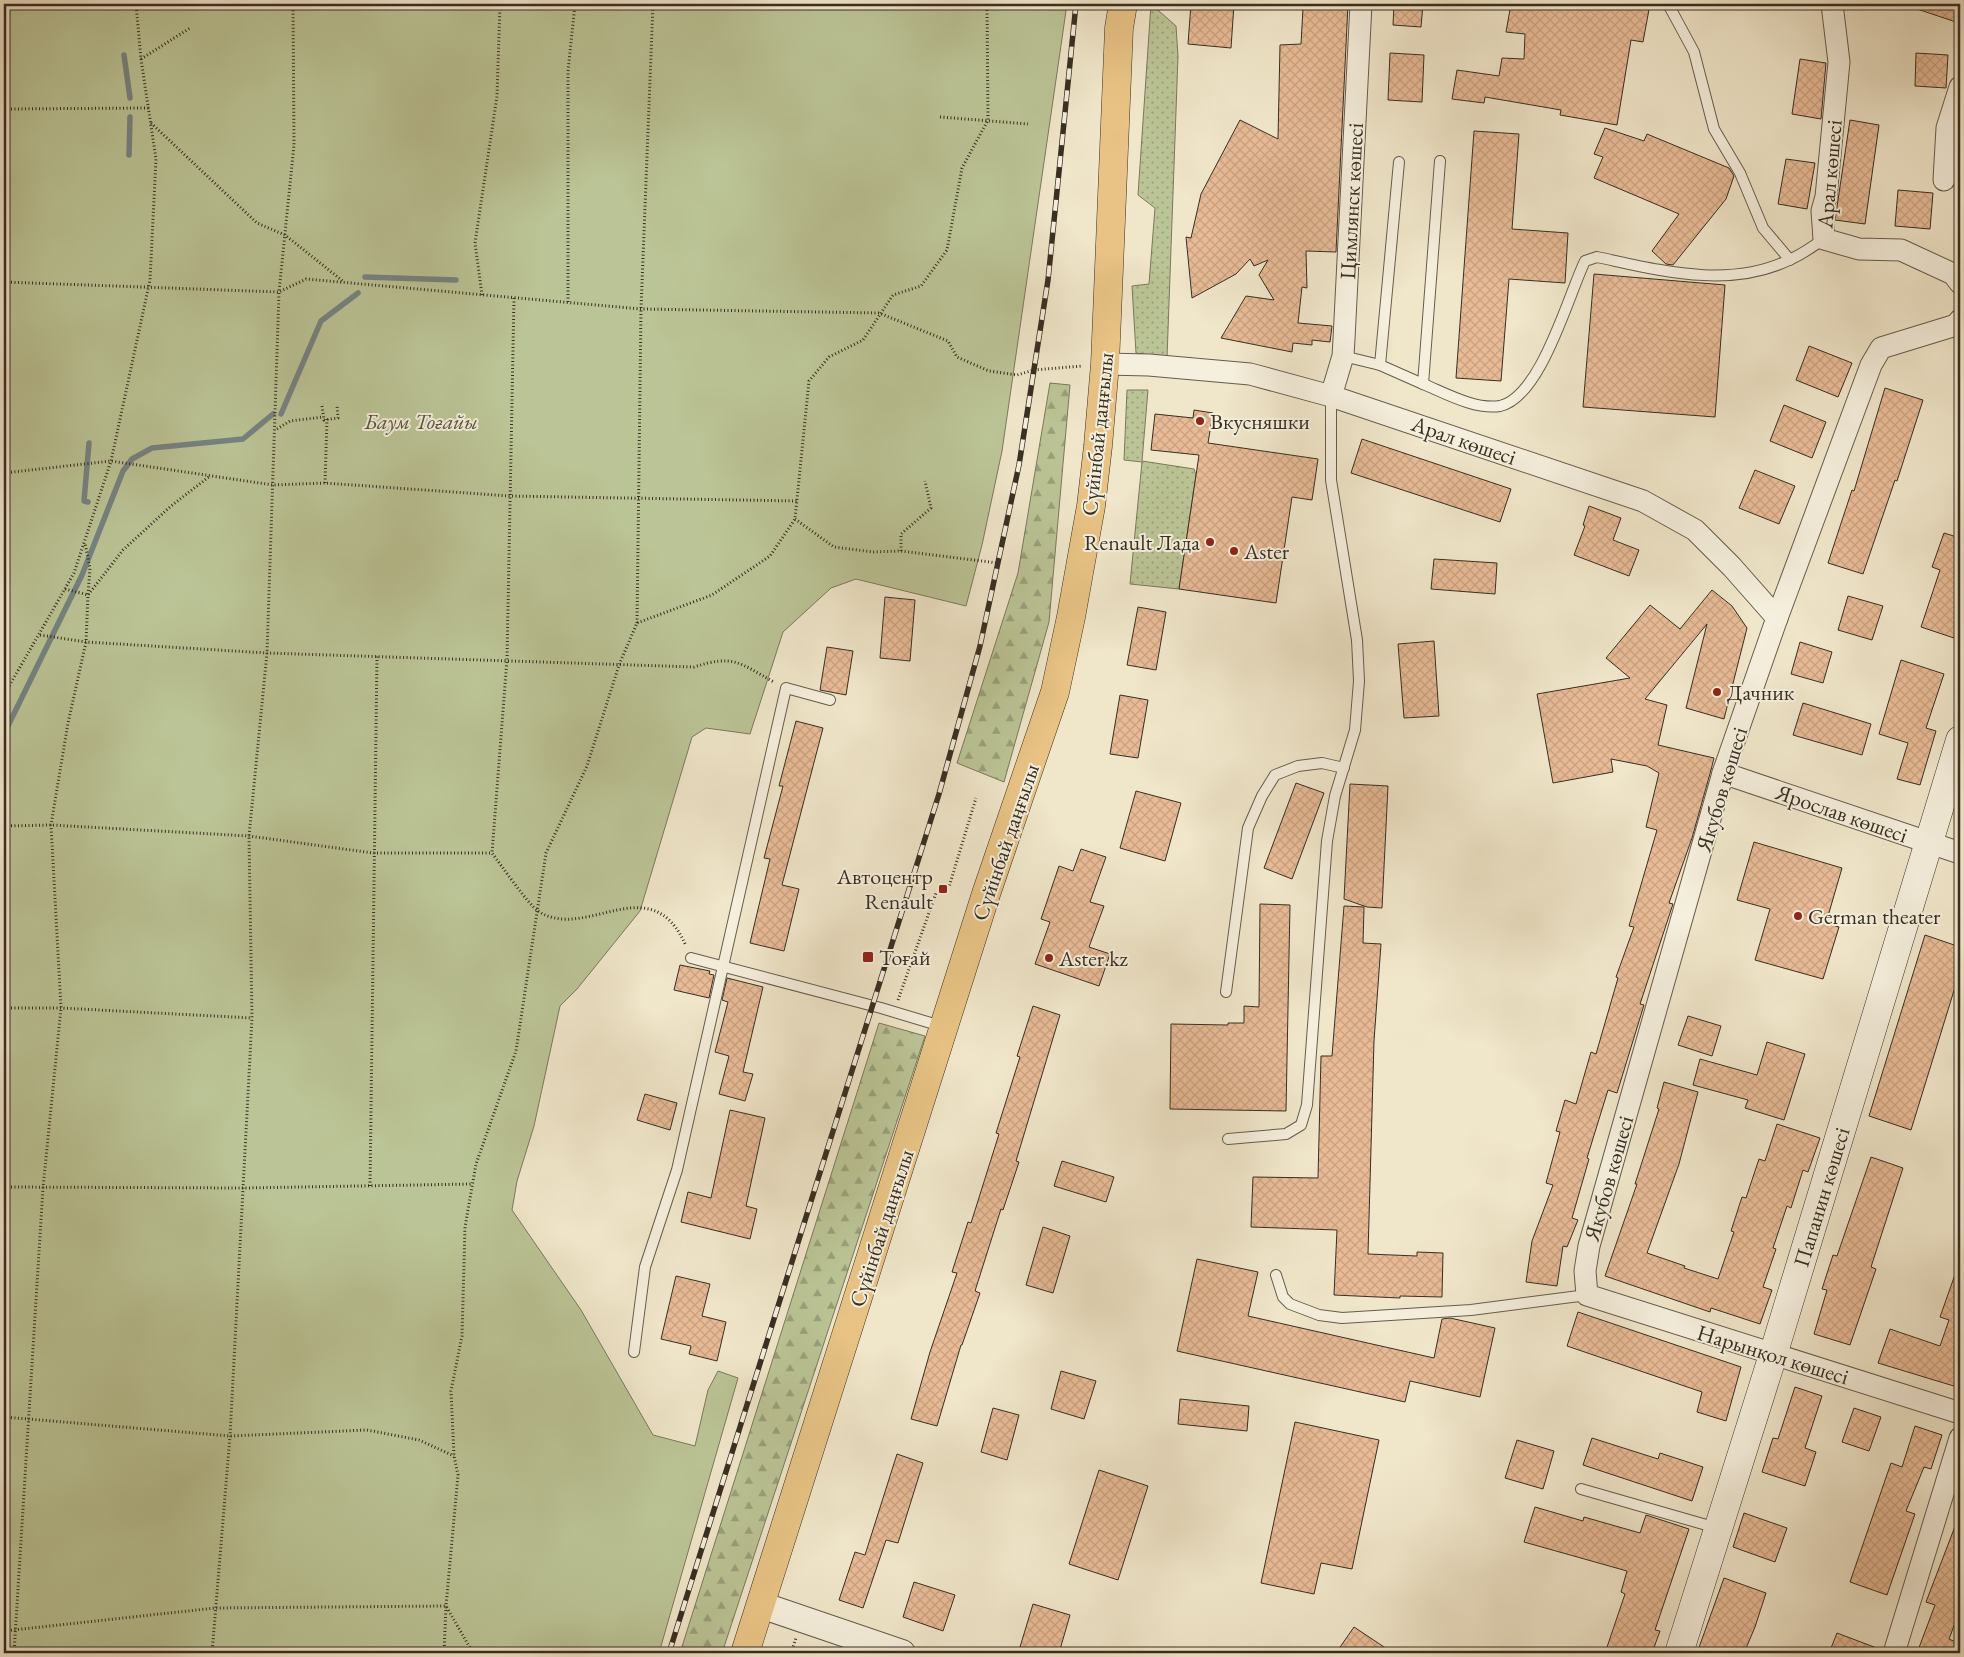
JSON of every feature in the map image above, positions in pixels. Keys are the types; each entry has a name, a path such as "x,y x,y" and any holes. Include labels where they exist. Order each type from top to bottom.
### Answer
{"main road":[{"name":"Сүйінбай даңғылы","path":"745,1653 986,894 1055,692 1072,617 1091,506 1105,364 1119,28 1123,4"},
{"name":"Папанин көшесі","path":"1679,1653 1773,1355 1960,740"}],"street":[{"name":"Цимлянск көшесі","path":"1331,396 1343,356 1362,4"},
{"name":"Арал көшесі","path":"1832,4 1839,62 1826,197 1822,212 1824,239 1859,249 1901,250 1957,278"},
{"path":"1944,180 1948,128 1960,87"},
{"name":"Якубов көшесі","path":"1587,1295 1585,1271 1589,1246 1724,773 1777,618 1871,365 1881,348 1956,325 1960,320"},
{"name":"Арал көшесі","path":"1105,364 1149,365 1250,374 1331,396 1642,501 1695,530 1732,567 1777,618"},
{"name":"Ярослав көшесі","path":"1724,773 1960,853"},
{"name":"Нарынқол көшесі","path":"1587,1295 1960,1413"},
{"path":"1894,1653 1960,1438"},
{"path":"761,1605 902,1653"}],"lane":[{"path":"1668,4 1694,52 1714,129 1740,174 1762,228 1790,260"},
{"path":"1423,384 1440,161"},
{"path":"1380,365 1399,162"},
{"path":"1343,356 1380,365 1473,404 1499,406 1516,398 1542,365 1585,261 1596,257 1682,274 1724,276 1750,273 1790,260 1824,239"},
{"path":"1228,1138 1286,1134 1301,1126 1307,1105 1327,841 1335,796 1355,730 1358,673 1357,640 1331,480 1331,396"},
{"path":"634,1352 645,1267 676,1170 786,688 830,700"},
{"path":"1226,992 1248,828 1262,796 1275,775 1298,766 1322,763 1344,768"},
{"path":"691,958 882,1008 945,1027"},
{"path":"1276,1275 1283,1297 1290,1304 1319,1315 1342,1318 1471,1310 1587,1295"},
{"path":"1581,1489 1718,1529"}],"path":[{"path":"4,695 74,573 111,461 148,287 156,159 141,59 136,4"},
{"path":"212,1653 230,1436 252,1018 249,836 267,653 276,430 279,292 294,144 292,4"},
{"path":"482,295 475,243 497,96 500,4"},
{"path":"568,302 568,71 575,4"},
{"path":"444,1653 446,1606 458,1475 454,1456 451,1392 462,1336 465,1227 472,1184 476,1164 516,1051 546,853 587,766 619,665 637,623 641,309 653,4"},
{"path":"637,623 712,595 770,556 795,519 809,381 829,357 863,340 893,296 921,286 948,250 962,168 988,120 987,4"},
{"path":"141,59 190,28"},
{"path":"4,109 149,108"},
{"path":"940,118 1028,124"},
{"path":"151,123 257,223 285,235 345,282"},
{"path":"4,282 279,292 306,279 641,309 879,314 948,342 957,357 989,371 1017,375 1034,370 1105,364"},
{"path":"514,298 507,659 492,853 537,910 556,918 595,916 625,907 652,909 678,926 691,958"},
{"path":"276,430 290,421 338,418 337,405"},
{"path":"322,406 325,418 325,483"},
{"path":"4,473 111,461 273,485 325,483 509,496 798,501"},
{"path":"88,595 123,550 171,506 210,476"},
{"path":"901,550 901,534 931,508 925,481"},
{"path":"795,519 834,547 873,552 901,550 998,563"},
{"path":"14,1653 43,1188 61,1008 52,825 68,723 86,642 90,568 84,542"},
{"path":"66,589 88,595"},
{"path":"40,635 86,642 267,653 507,659 694,667 719,659 737,662 786,688"},
{"path":"370,1186 377,656"},
{"path":"882,1008 898,1001 936,893 949,888 976,798"},
{"path":"4,826 52,825 249,836 373,853 492,853"},
{"path":"4,1008 61,1008 252,1018"},
{"path":"4,1187 243,1188 472,1184"},
{"path":"4,1417 230,1436 367,1430 419,1440 454,1456"},
{"path":"4,1631 215,1608 446,1606"},
{"path":"446,1606 473,1653"}],"green space":[{"name":"Баум Тоғайы","path":"4,4 1067,4 1002,451 982,545 966,606 856,579 831,588 783,632 750,734 706,728 692,737 640,911 577,989 560,1006 534,1126 517,1181 512,1210 581,1310 653,1435 695,1446 708,1390 718,1371 738,1378 659,1653 4,1653"},
{"path":"1151,4 1176,26 1178,56 1167,358 1136,353 1132,286 1149,284 1155,208 1138,195"},
{"path":"1050,383 1070,385 1049,622 1004,782 957,763 1018,573"},
{"path":"1127,390 1148,390 1142,461 1194,469 1196,475 1179,589 1130,584 1142,462 1124,460"},
{"path":"879,1023 925,1036 722,1653 680,1653"}],"building":[{"path":"1191,4 1234,4 1231,48 1188,44"},
{"path":"1321,4 1348,4 1336,252 1306,251 1307,288 1302,287 1298,323 1332,326 1330,342 1312,340 1312,345 1293,343 1292,352 1221,338 1246,296 1274,300 1259,275 1268,260 1254,266 1250,259 1236,274 1192,298 1186,237 1191,238 1201,194 1240,120 1278,139 1280,45 1301,44 1303,8 1321,9"},
{"path":"1394,4 1423,4 1421,27 1393,25"},
{"path":"1511,4 1650,4 1643,42 1631,40 1617,125 1560,115 1561,110 1485,97 1484,103 1452,99 1457,70 1499,76 1502,58 1524,59 1525,34 1506,32"},
{"path":"1911,4 1960,4 1960,9 1956,22 1911,7"},
{"path":"1390,53 1424,55 1422,102 1388,100"},
{"path":"1916,53 1948,55 1946,88 1915,86"},
{"path":"1800,59 1826,63 1821,119 1792,114"},
{"path":"1850,120 1879,125 1865,224 1835,220"},
{"path":"1605,128 1644,141 1647,134 1729,168 1734,176 1726,199 1673,265 1666,264 1652,251 1679,214 1594,178 1603,157 1594,154"},
{"path":"1474,131 1519,134 1512,229 1568,233 1565,283 1509,279 1501,381 1456,378"},
{"path":"1786,159 1815,163 1807,209 1778,204"},
{"path":"1898,190 1933,193 1930,229 1895,226"},
{"path":"1594,274 1725,285 1715,417 1583,407"},
{"path":"1809,346 1852,363 1838,397 1796,380"},
{"path":"1885,388 1923,400 1897,481 1895,480 1863,574 1828,563 1852,490 1854,491"},
{"path":"1784,405 1826,422 1812,458 1770,441"},
{"name":"Aster","path":"1194,410 1213,413 1208,443 1318,459 1312,500 1292,497 1276,603 1179,589 1199,455 1151,450 1155,414 1193,418"},
{"path":"1362,439 1511,489 1500,522 1351,473"},
{"path":"1755,470 1795,486 1779,524 1739,508"},
{"path":"1589,506 1621,518 1613,540 1639,550 1629,576 1574,555 1585,526 1583,525"},
{"path":"1944,533 1960,538 1960,640 1921,627 1940,570 1932,567"},
{"path":"1434,559 1497,563 1495,594 1431,589"},
{"path":"1712,590 1732,606 1747,628 1724,719 1686,708 1707,624 1645,699 1667,705 1658,745 1714,758 1711,770 1692,838 1669,903 1673,904 1640,1004 1644,1005 1617,1093 1608,1090 1587,1158 1589,1159 1572,1218 1578,1220 1567,1247 1563,1246 1557,1286 1526,1282 1532,1241 1553,1185 1546,1183 1560,1132 1556,1131 1565,1100 1576,1104 1591,1052 1596,1054 1618,978 1616,977 1634,927 1629,926 1657,830 1646,827 1659,773 1647,766 1611,759 1613,772 1553,783 1537,694 1630,678 1606,658 1650,605 1680,629"},
{"path":"1848,596 1883,606 1872,640 1838,630"},
{"path":"885,597 915,600 910,661 880,658"},
{"path":"1138,607 1166,612 1156,670 1127,665"},
{"path":"1434,641 1439,716 1404,718 1398,644"},
{"path":"1800,642 1832,652 1823,683 1791,674"},
{"path":"827,647 853,651 846,695 820,690"},
{"path":"1901,660 1944,674 1926,728 1936,731 1920,785 1897,779 1908,743 1879,734"},
{"path":"1120,695 1148,700 1138,758 1110,754"},
{"path":"1803,703 1871,724 1862,755 1793,735"},
{"path":"796,721 823,728 782,885 799,889 784,951 750,943 770,859 764,858 783,786 779,786"},
{"path":"1296,783 1324,793 1292,879 1264,868"},
{"path":"1350,784 1388,786 1382,908 1367,907 1344,899"},
{"path":"1136,791 1181,803 1165,861 1120,848"},
{"name":"German theater","path":"1754,842 1842,868 1826,923 1839,927 1823,979 1755,960 1770,909 1737,900"},
{"path":"1081,849 1106,857 1090,902 1104,906 1089,947 1110,954 1099,986 1035,964 1050,922 1041,919 1059,866 1073,871"},
{"path":"1260,904 1290,905 1286,1111 1170,1109 1171,1024 1228,1025 1228,1023 1244,1023 1244,1006 1259,1007"},
{"path":"1344,906 1364,907 1363,943 1381,944 1374,1041 1368,1254 1417,1256 1417,1252 1443,1253 1442,1297 1400,1296 1400,1298 1334,1295 1337,1230 1251,1227 1253,1177 1318,1178 1321,1056 1332,1056"},
{"path":"1925,935 1960,947 1960,971 1911,1130 1869,1116"},
{"path":"680,965 710,971 709,974 714,975 709,998 674,990"},
{"path":"727,978 763,987 743,1072 753,1074 745,1101 719,1094 729,1056 715,1052 728,1002 722,1000"},
{"path":"1033,1006 1060,1015 1016,1161 1019,1162 1003,1210 1001,1209 975,1291 980,1293 961,1345 937,1426 911,1419 930,1352 957,1273 952,1272 968,1222 971,1223 999,1134 996,1133 1020,1057 1017,1056"},
{"path":"1688,1016 1721,1026 1712,1056 1678,1045"},
{"path":"1767,1042 1805,1054 1784,1120 1745,1108 1748,1100 1693,1085 1700,1059 1757,1075"},
{"path":"1664,1082 1698,1092 1679,1164 1647,1253 1685,1266 1684,1268 1718,1279 1734,1232 1731,1231 1742,1197 1746,1198 1759,1159 1765,1161 1777,1124 1820,1138 1808,1172 1803,1170 1791,1208 1787,1206 1773,1248 1776,1249 1763,1287 1772,1290 1760,1324 1711,1308 1710,1312 1605,1276 1637,1184 1635,1184 1659,1109 1657,1108"},
{"path":"645,1094 677,1103 670,1130 637,1120"},
{"path":"730,1110 765,1118 746,1206 757,1209 750,1239 681,1222 688,1192 711,1198"},
{"path":"1871,1157 1903,1168 1871,1267 1876,1269 1850,1345 1814,1334 1827,1290 1822,1289 1833,1255 1837,1256"},
{"path":"1062,1161 1114,1177 1106,1202 1054,1186"},
{"path":"1043,1227 1070,1236 1053,1293 1026,1285"},
{"path":"1197,1259 1258,1272 1248,1316 1434,1358 1442,1319 1450,1318 1495,1328 1480,1397 1410,1381 1405,1402 1177,1351"},
{"path":"1958,1266 1960,1267 1960,1376 1957,1387 1878,1363 1890,1329 1940,1346 1949,1320 1940,1317"},
{"path":"676,1276 710,1284 702,1316 726,1322 717,1361 689,1354 691,1346 661,1339"},
{"path":"1578,1312 1741,1367 1726,1421 1697,1412 1702,1392 1567,1346"},
{"path":"1061,1371 1096,1381 1084,1419 1051,1409"},
{"path":"1795,1387 1822,1396 1805,1448 1816,1452 1805,1486 1762,1472 1773,1438 1778,1439"},
{"path":"1180,1399 1249,1406 1247,1431 1178,1424"},
{"path":"993,1408 1019,1415 1007,1460 981,1452"},
{"path":"1854,1408 1881,1417 1869,1451 1842,1442"},
{"path":"1295,1422 1379,1440 1352,1569 1321,1563 1314,1594 1261,1583"},
{"path":"1915,1426 1942,1435 1931,1469 1924,1467 1906,1511 1915,1514 1887,1595 1850,1582 1891,1463 1902,1467"},
{"path":"1592,1438 1658,1459 1660,1453 1703,1467 1692,1501 1583,1465"},
{"path":"1517,1440 1554,1451 1543,1489 1505,1478"},
{"path":"897,1454 923,1463 898,1543 886,1540 863,1608 839,1600 855,1552 865,1555"},
{"path":"1099,1470 1148,1486 1118,1580 1069,1564"},
{"path":"1535,1507 1583,1521 1584,1517 1640,1533 1646,1515 1689,1529 1655,1630 1660,1631 1652,1653 1605,1653 1625,1594 1621,1592 1627,1571 1524,1542"},
{"path":"1744,1513 1787,1528 1775,1562 1733,1547"},
{"path":"1959,1516 1960,1610 1949,1639 1960,1644 1960,1653 1917,1653 1935,1605 1926,1602"},
{"path":"1724,1578 1766,1593 1755,1627 1744,1653 1697,1653"},
{"path":"914,1582 955,1595 943,1631 903,1617"},
{"path":"1033,1604 1070,1615 1059,1653 1039,1653 1020,1647"},
{"path":"1354,1627 1393,1653 1336,1653"},
{"path":"1837,1633 1882,1650 1882,1653 1829,1653"}],"waterway":[{"path":"124,55 130,98"},
{"path":"129,155 130,117"},
{"path":"365,277 456,280"},
{"path":"281,414 321,321 358,293"},
{"path":"4,734 82,575 123,471 132,459 152,448 243,439 273,414"},
{"path":"88,502 84,501 89,443"}],"railway":[{"path":"669,1653 939,794 980,646 1019,465 1048,280 1076,4"}],"place":[{"name":"Вкусняшки","path":"1200,421"},
{"name":"Renault Лада","path":"1210,542"},
{"name":"Aster","path":"1234,551"},
{"name":"Дачник","path":"1717,692"},
{"name":"Автоцентр Renault","path":"943,889"},
{"name":"German theater","path":"1798,916"},
{"name":"Тоғай","path":"868,957"},
{"name":"Aster.kz","path":"1049,958"}]}
